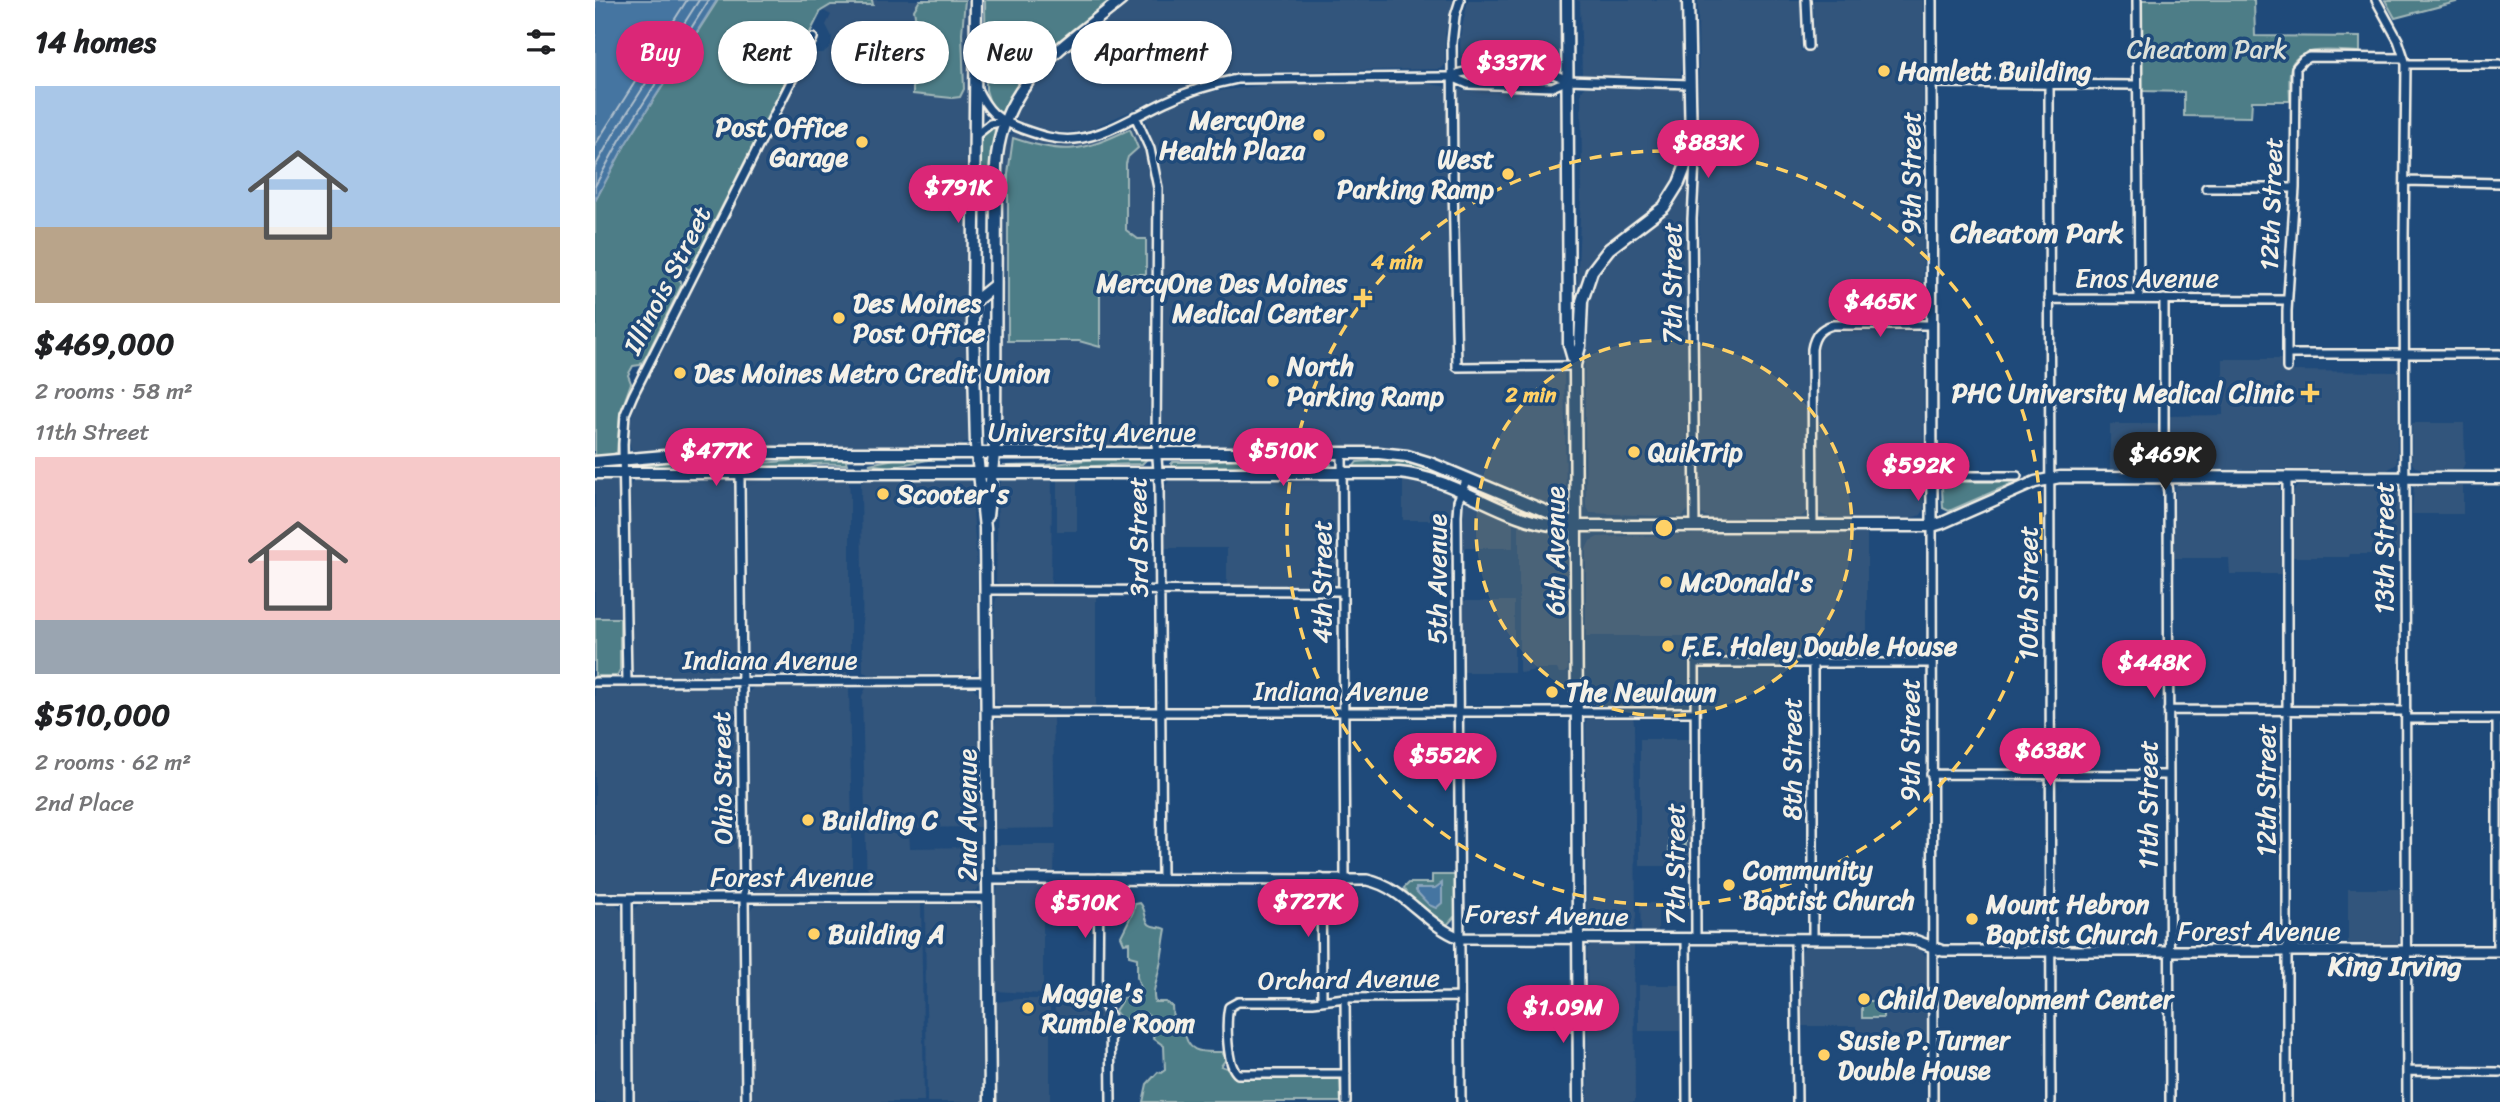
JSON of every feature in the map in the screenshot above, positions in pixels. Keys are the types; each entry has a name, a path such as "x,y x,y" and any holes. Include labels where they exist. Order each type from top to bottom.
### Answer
{"main road":[{"name":"2nd Avenue","path":"976,0 976,21"},
{"path":"1005,121 1020,89 1034,71 1121,0"},
{"name":"6th Avenue","path":"1567,0 1569,345 1575,366 1577,524 1579,1102"},
{"name":"7th Street","path":"1688,0 1691,144"},
{"name":"2nd Avenue","path":"975,84 976,453 985,528 990,1102"},
{"name":"2nd Avenue","path":"985,528 994,453 996,155 1005,121"},
{"path":"1575,366 1580,345 1582,301 1592,271 1609,249 1664,206 1679,183 1691,144"},
{"path":"974,176 996,188"},
{"path":"974,302 995,285"},
{"name":"University Avenue","path":"595,462 678,454 735,453 1342,453 1407,456 1577,524"},
{"name":"University Avenue","path":"595,473 1342,472 1416,475 1462,490 1539,522 1558,526 1932,526 2049,478 2500,478"}],"street":[{"path":"1460,0 1452,34 1457,367 1575,366"},
{"path":"1806,0 1808,46"},
{"name":"9th Street","path":"1931,0 1933,1102"},
{"path":"2137,0 2139,299"},
{"name":"13th Street","path":"2376,0 2398,40 2405,61 2407,1102"},
{"name":"12th Street","path":"2287,368 2287,300 2295,188 2297,68 2303,60 2319,57 2405,61"},
{"path":"2405,61 2500,64"},
{"path":"1453,78 1469,71 1552,73 1568,80 1690,84"},
{"path":"976,84 992,114 1034,133 1064,140 1090,136 1184,93 1237,79 1453,78 1468,84 1552,87 1568,80"},
{"path":"1932,83 2137,85"},
{"name":"Illinois Street","path":"627,682 624,425 633,395 790,84"},
{"name":"10th Street","path":"2049,85 2051,1102"},
{"name":"3rd Street","path":"1135,116 1150,149 1158,188 1156,453 1162,878"},
{"path":"974,136 990,124 1005,121"},
{"name":"7th Street","path":"1691,144 1695,161 1692,219 1695,525"},
{"path":"2405,181 2500,183"},
{"path":"2206,188 2295,188"},
{"name":"Enos Avenue","path":"2049,299 2287,300"},
{"name":"11th Street","path":"2164,299 2170,1102"},
{"path":"1813,526 1812,349 1818,334 1833,325 1932,325"},
{"path":"2287,354 2500,354"},
{"name":"Ohio Street","path":"735,453 739,473 746,1102"},
{"name":"4th Street","path":"1342,453 1345,878"},
{"path":"1933,476 2017,476"},
{"name":"12th Street","path":"2287,477 2287,1102"},
{"name":"5th Avenue","path":"1461,1102 1457,515 1467,478"},
{"path":"985,590 1343,591"},
{"name":"7th Street","path":"1687,1102 1695,663 1814,663"},
{"path":"1814,663 1931,663"},
{"name":"8th Street","path":"1813,939 1814,663"},
{"name":"Indiana Avenue","path":"595,682 986,681"},
{"path":"2168,710 2287,711 2498,719 2499,951"},
{"name":"Indiana Avenue","path":"987,712 1695,712"},
{"path":"1931,774 2169,775"},
{"name":"Forest Avenue","path":"988,878 1367,880 1388,887 1405,898 1432,923 1460,938 1902,939 1917,941 1943,951 2499,951"},
{"path":"1099,878 1098,992 1110,1016 1111,1102"},
{"path":"1321,878 1322,999"},
{"name":"Forest Avenue","path":"595,898 988,898"},
{"path":"628,898 629,1102"},
{"path":"1795,939 1797,1102"},
{"name":"Orchard Avenue","path":"1346,1074 1244,1076 1234,1072 1230,1058 1227,1012 1233,1003 1238,1002 1460,997"},
{"path":"1345,998 1346,1102"},
{"path":"2407,1071 2500,1072"}],"shaded area":[{"path":"814,0 969,0 969,21 963,21 963,84 969,84 968,441 957,448 632,451 629,427 637,397 796,84 817,84 817,53 823,53 831,46 831,84 949,84 949,21 831,21 831,35 826,25 831,15 811,4"},
{"path":"1132,0 1453,0 1445,35 1445,65 1441,69 1244,72 1232,75 1232,21 1105,21"},
{"path":"1468,0 1560,0 1559,66 1553,69 1461,65 1460,37"},
{"path":"1576,0 1682,0 1681,76 1582,75 1580,1"},
{"path":"1698,0 1800,0 1801,51 1814,50 1813,0 1923,0 1923,316 1916,321 1828,322 1819,326 1812,334 1807,349 1808,511 1801,517 1710,518 1701,514"},
{"path":"1071,48 1071,84 1194,84 1086,131 1056,133 1020,122 1016,117 1017,110 1034,84 1057,84 1057,59"},
{"name":"MercyOne Des Moines Medical Center","path":"1282,83 1424,83 1466,90 1554,92 1560,97 1566,499 1563,506 1555,509 1535,504 1437,460 1401,451 1163,446 1163,194 1159,161 1146,120 1149,115 1201,93"},
{"path":"1586,87 1682,89 1684,139 1680,168 1662,202 1604,247 1592,263 1577,294 1582,169 1581,91"},
{"name":"MercyOne Des Moines Medical Center","path":"1126,126 1133,127 1137,132 1148,160 1152,189 1149,444 1143,448 1008,448 1002,442 1002,170 1006,140 1016,133 1047,143 1076,144 1095,140"},
{"path":"1692,164 1686,231 1688,510 1682,517 1590,513 1586,505 1584,319 1588,297 1596,276 1609,257 1625,241 1656,221 1670,207"},
{"path":"1834,331 1917,331 1923,335 1924,510 1921,515 1911,518 1829,518 1819,513 1818,348 1824,334"},
{"name":"PHC University Medical Clinic","path":"2223,359 2281,359 2282,371 2397,372 2397,464 2387,470 2182,469 2171,466 2169,416 2223,415"},
{"path":"2412,423 2464,423 2465,463 2462,470 2427,470 2415,467 2412,463"},
{"path":"2110,424 2159,424 2160,461 2157,466 2148,469 2110,469"},
{"path":"595,477 614,478 618,482 620,618 595,618"},
{"path":"844,477 849,482 850,495 850,671 845,676 751,675 748,671 747,482 755,478"},
{"path":"869,477 967,477 971,480 977,571 979,667 974,674 870,675 863,672 861,483"},
{"path":"1009,477 1052,477 1051,586 1002,586 996,582 998,488 1002,480"},
{"path":"1057,477 1077,477 1077,531 1057,531"},
{"path":"636,478 728,478 734,482 735,674 641,676 632,672 630,486"},
{"path":"1172,478 1335,479 1338,584 1227,586 1227,548 1165,548 1165,486"},
{"path":"1403,479 1449,490 1452,495 1452,520 1403,520"},
{"path":"2175,485 2275,485 2280,488 2281,574 2230,574 2229,558 2174,558"},
{"path":"2298,486 2397,486 2399,554 2293,557 2293,491"},
{"path":"2414,486 2463,486 2463,514 2412,514"},
{"path":"1471,500 1513,521 1513,548 1462,548 1463,511 1465,503"},
{"path":"1521,524 1562,535 1567,543 1568,670 1564,673 1559,673 1557,669 1538,669 1522,673 1519,671"},
{"path":"1867,534 1867,660 1686,659 1686,636 1586,636 1586,549 1590,541 1598,537"},
{"path":"1096,596 1096,707 996,704 995,603 996,598"},
{"path":"1463,601 1514,601 1514,672 1463,672"},
{"path":"867,686 971,686 978,692 980,827 909,828 910,848 981,847 981,885 977,891 872,893 867,888 862,696"},
{"path":"595,687 729,687 736,691 739,885 735,892 595,893"},
{"path":"754,687 849,688 852,885 847,892 757,893 750,888 748,693"},
{"path":"1003,716 1053,717 1055,828 995,829 994,728 996,720"},
{"path":"1590,717 1633,717 1636,917 1633,933 1594,933 1587,928 1586,720"},
{"path":"1640,739 1690,739 1690,866 1640,866"},
{"path":"995,845 1055,845 1054,872 1004,873 997,866"},
{"path":"1007,883 1043,884 1043,994 996,991 996,895 998,886"},
{"path":"2348,889 2400,889 2399,945 2348,946"},
{"path":"1640,903 1658,903 1658,933 1641,932"},
{"path":"595,904 616,904 622,911 624,1102 595,1102"},
{"path":"639,904 732,904 738,908 740,1102 635,1102 633,910"},
{"path":"757,904 921,904 924,1102 751,1102 750,912"},
{"path":"925,904 974,904 980,909 983,1102 927,1102"},
{"path":"1593,943 1598,946 1625,946 1630,943 1634,945 1635,1102 1588,1102 1587,949"},
{"name":"Child Development Center","path":"1805,946 1901,946 1920,949 1927,958 1927,1044 1857,1041 1856,1026 1802,1026 1802,950"},
{"path":"1639,985 1680,985 1680,1031 1639,1031"},
{"path":"1018,999 1050,1001 1050,1102 998,1102 997,1002"},
{"path":"1081,1000 1096,1002 1106,1016 1107,1033 1054,1034 1055,1003"},
{"path":"1530,1003 1569,1004 1570,1026 1521,1027"}],"green space":[{"path":"718,0 872,0 873,5 831,5 821,11 816,21 718,21 718,84 784,84 690,270 684,267 692,249 689,247 675,277 681,281 681,286 646,357 640,365 633,366 628,375 631,383 620,414 617,452 610,456 595,457 595,201 626,143 664,84 704,84 704,22"},
{"path":"920,0 965,0 962,33 964,89 960,97 913,94 913,86 916,84 949,84 949,21 916,21 914,10"},
{"path":"985,0 1110,0 1084,21 1071,21 1071,32 1057,43 1057,21 985,21"},
{"name":"Cheatom Park","path":"2141,0 2254,0 2255,36 2360,37 2360,52 2321,50 2295,59 2289,80 2290,101 2252,101 2251,117 2184,116 2184,92 2142,91"},
{"path":"2385,0 2455,0 2456,2 2395,18"},
{"path":"986,84 1019,84 998,115 991,106"},
{"path":"993,126 995,129 989,171 981,171 982,140 984,134"},
{"path":"1130,129 1138,148 1128,157 1126,164 1126,230 1138,239 1146,239 1146,274 1109,274 1108,282 1100,283 1100,347 1079,341 1008,341 1008,174 1013,138 1046,147 1073,148 1099,142"},
{"path":"905,457 960,459 928,460 889,467 869,464"},
{"path":"1142,457 1146,460 1142,464 1057,468 1006,466 1048,465 1102,458"},
{"path":"688,458 719,459 719,464 666,469 636,467"},
{"path":"845,458 847,464 763,469 749,464 787,461"},
{"path":"1258,458 1260,461 1257,464 1225,468 1173,468 1171,464 1173,462 1204,462"},
{"path":"1326,458 1331,464 1326,468 1284,468 1282,460"},
{"path":"1393,459 1421,464 1447,474 1445,478 1414,470 1353,467 1357,462"},
{"path":"1946,482 2013,483 1949,511 1943,508 1942,487"},
{"path":"595,618 620,618 620,670 617,676 595,676"},
{"path":"1669,839 1686,839 1686,845 1681,846 1686,847 1686,851 1681,853 1686,854 1686,860 1673,861 1669,855"},
{"path":"1432,875 1455,875 1455,916 1448,924 1430,916 1404,888 1409,883 1432,883"},
{"path":"1140,903 1149,924 1166,929 1154,991 1155,1002 1165,1002 1172,1006 1173,1021 1184,1029 1192,1048 1202,1052 1222,1052 1226,1059 1221,1066 1243,1078 1340,1078 1341,1102 1143,1102 1147,1084 1158,1072 1165,1070 1164,1046 1153,1038 1155,1030 1152,1017 1142,1012 1134,1012 1123,1021 1115,1011 1123,998 1138,994 1141,990 1137,977 1137,958 1129,956 1129,942 1124,943 1121,936 1135,904"},
{"path":"1862,1001 1883,1001 1883,1018 1862,1018"}],"water":[{"path":"595,0 717,0 704,21 616,21 616,84 664,84 626,143 595,201"},
{"path":"1442,883 1442,903 1436,908 1429,905 1416,891 1416,888 1435,888"}],"place":[{"name":"Hamlett Building","path":"1884,71"},
{"name":"MercyOne Health Plaza","path":"1319,135"},
{"name":"Post Office Garage","path":"862,142"},
{"name":"West Parking Ramp","path":"1508,174"},
{"name":"MercyOne Des Moines Medical Center","path":"1363,298"},
{"name":"Des Moines Post Office","path":"839,318"},
{"name":"Des Moines Metro Credit Union","path":"680,373"},
{"name":"North Parking Ramp","path":"1273,381"},
{"name":"PHC University Medical Clinic","path":"2310,393"},
{"name":"QuikTrip","path":"1634,452"},
{"name":"Scooter's","path":"883,494"},
{"name":"McDonald's","path":"1666,582"},
{"name":"F.E. Haley Double House","path":"1668,646"},
{"name":"The Newlawn","path":"1552,692"},
{"name":"Building C","path":"808,820"},
{"name":"Community Baptist Church","path":"1729,885"},
{"name":"Mount Hebron Baptist Church","path":"1972,919"},
{"name":"Building A","path":"814,934"},
{"name":"Child Development Center","path":"1864,999"},
{"name":"Maggie's Rumble Room","path":"1028,1008"},
{"name":"Susie P. Turner Double House","path":"1824,1055"}],"district":[{"name":"Cheatom Park","path":"2037,232"},
{"name":"King Irving","path":"2395,965"}]}
